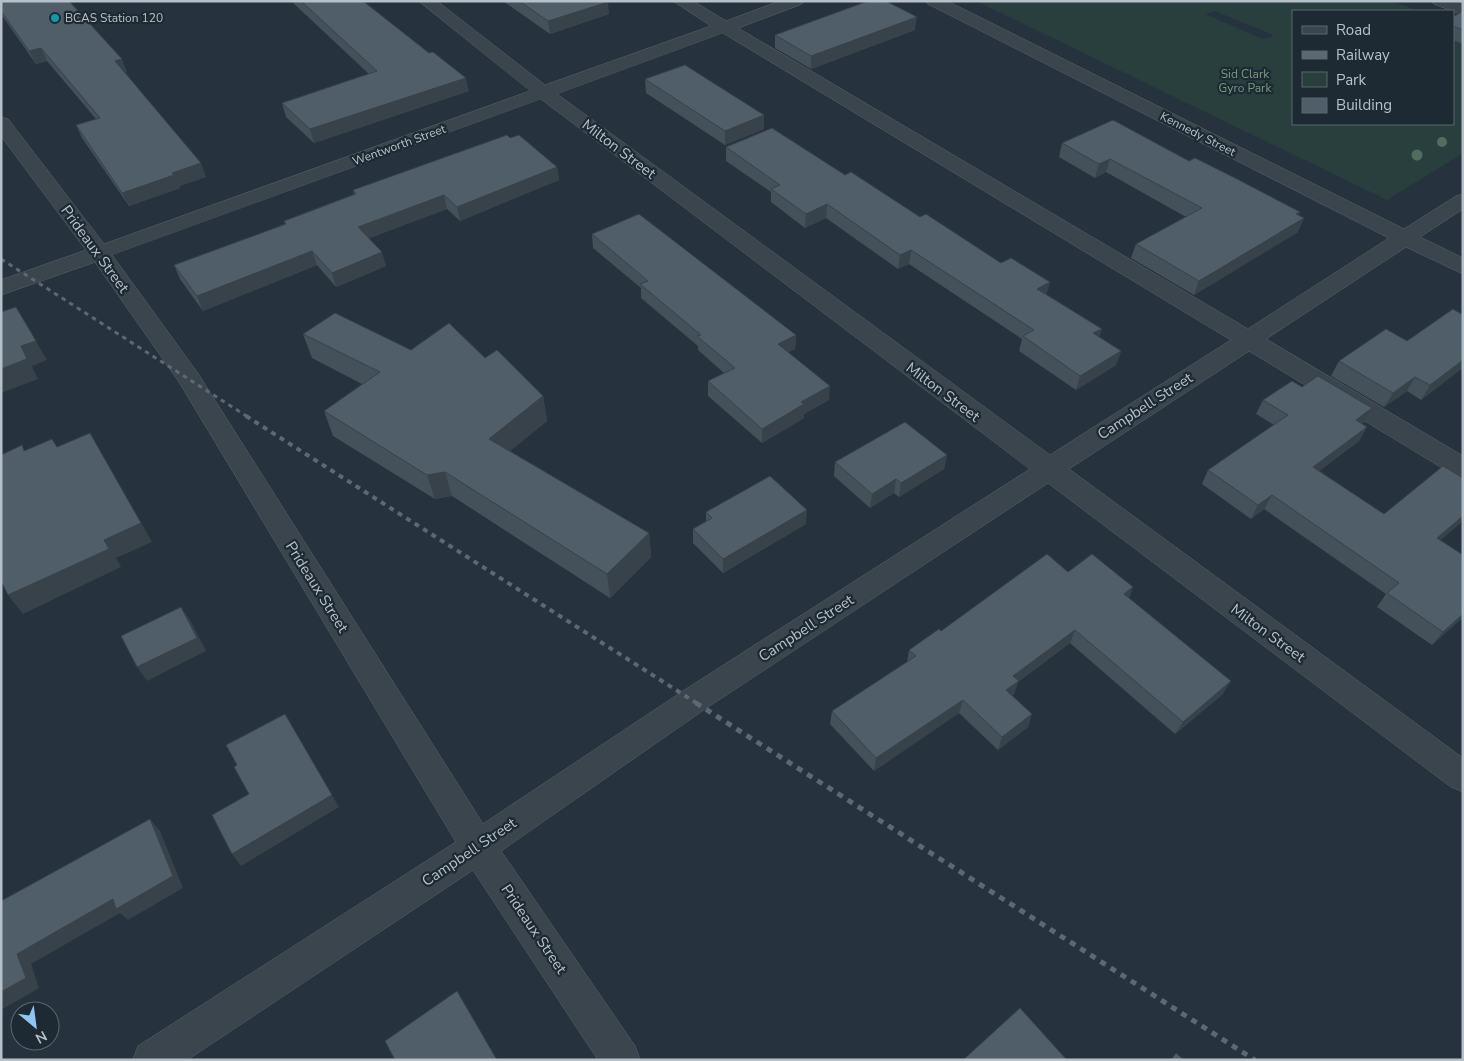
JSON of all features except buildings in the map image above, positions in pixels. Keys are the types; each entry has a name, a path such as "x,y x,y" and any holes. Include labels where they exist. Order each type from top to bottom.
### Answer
{"street":[{"name":"Milton Street","path":"427,1 544,93 1048,470 1463,777"},
{"path":"681,1 1463,468"},
{"name":"Wentworth Street","path":"1,288 796,1"},
{"name":"Kennedy Street","path":"934,1 1463,267"},
{"path":"1440,1 1463,10"},
{"name":"Prideaux Street","path":"1,123 99,252 188,378 478,847 621,1060"},
{"name":"Campbell Street","path":"152,1060 478,847 694,700 1463,200"}],"green space":[{"name":"Sid Clark Gyro Park","path":"976,1 1392,1 1415,10 1292,10 1292,125 1454,125 1454,25 1463,28 1463,153 1387,200","holes":["1215,11 1273,36 1263,39 1205,14"]}],"railway":[{"path":"1,259 248,417"},
{"path":"246,416 698,704"},
{"path":"696,703 1255,1060"}],"place":[{"name":"BCAS Station 120","path":"55,18"}]}
